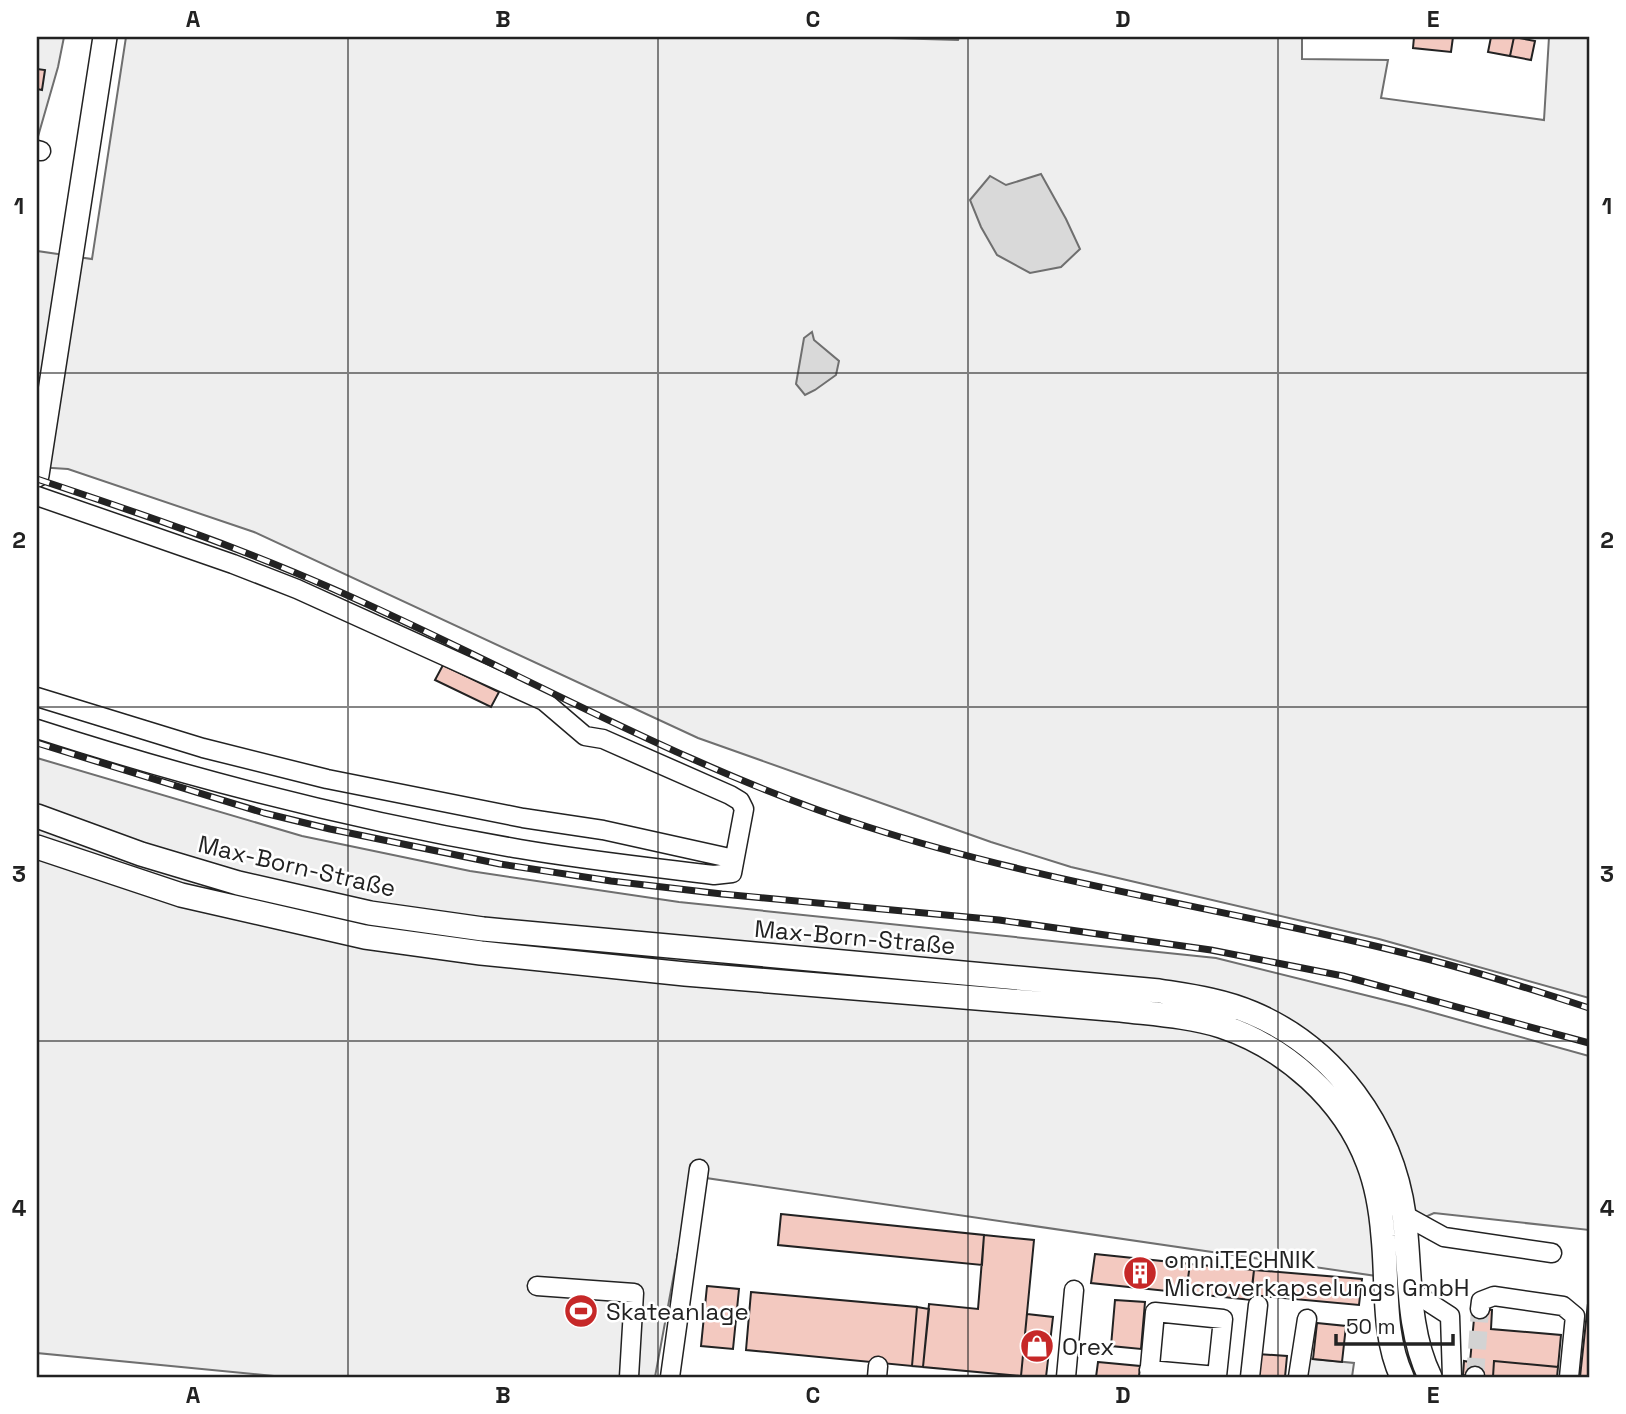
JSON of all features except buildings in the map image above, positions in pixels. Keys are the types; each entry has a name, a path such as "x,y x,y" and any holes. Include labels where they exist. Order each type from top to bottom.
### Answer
{"main road":[{"path":"38,469 105,37"},
{"name":"Max-Born-Straße","path":"37,817 141,854 238,883 369,913 483,929 1159,991 1210,999 1251,1013 1280,1027 1315,1052 1343,1078 1373,1119 1396,1177 1404,1215 1418,1343 1430,1377"},
{"name":"Max-Born-Straße","path":"37,847 181,895 365,937 481,953 685,974 1121,1010 1178,1017 1220,1026 1267,1045 1298,1068 1334,1105 1359,1142 1377,1194 1384,1238 1391,1342 1402,1377"}],"street":[{"path":"37,496 298,589 544,701 585,736 603,739 730,795 740,801 744,809 732,873 714,875 534,851 325,810 200,779 37,729"},
{"path":"37,697 203,748 327,779 523,818 603,830 734,859"},
{"path":"670,1377 699,1169"},
{"path":"1404,1215 1444,1237 1552,1253"},
{"path":"537,1286 634,1293 629,1377"},
{"path":"1410,1287 1416,1294 1450,1316 1452,1377"},
{"path":"1066,1377 1074,1290"},
{"path":"1480,1309 1480,1301 1493,1296 1563,1306 1575,1316 1569,1377"},
{"path":"1250,1377 1258,1305"},
{"path":"1155,1312 1223,1319 1217,1376 1149,1373 1155,1312"},
{"path":"1298,1377 1307,1319"}],"shaded area":[{"path":"37,37 64,37 37,140"},
{"path":"126,37 854,37 958,40 959,37 1302,37 1302,59 1388,60 1381,98 1544,120 1549,37 1589,37 1589,998 1379,939 1071,867 991,842 698,738 254,532 68,469 37,467 37,251 92,259"},
{"path":"1041,174 1080,249 1061,267 1030,273 997,255 970,200 990,176 1006,185"},
{"path":"812,332 814,340 839,361 836,375 805,395 796,384 804,338"},
{"path":"37,758 302,836 470,871 679,902 1216,958 1409,1006 1589,1056 1589,1230 1434,1213 1396,1230 1419,1377 1409,1377 1376,1276 692,1176 655,1377 284,1377 37,1353"},
{"path":"1304,1358 1354,1363 1352,1377 1302,1377"}],"tunnel":[{"path":"1475,1376 1480,1309"}],"railway":[{"path":"37,479 185,530 331,588 663,746 799,803 868,827 1007,866 1431,960 1589,1008"},
{"path":"37,743 264,813 500,864 722,894 999,920 1211,950 1343,976 1589,1043"}],"place":[{"name":"omniTECHNIK Microverkapselungs GmbH","path":"1140,1273"},
{"name":"Skateanlage","path":"581,1311"},
{"name":"Orex","path":"1037,1346"}]}
